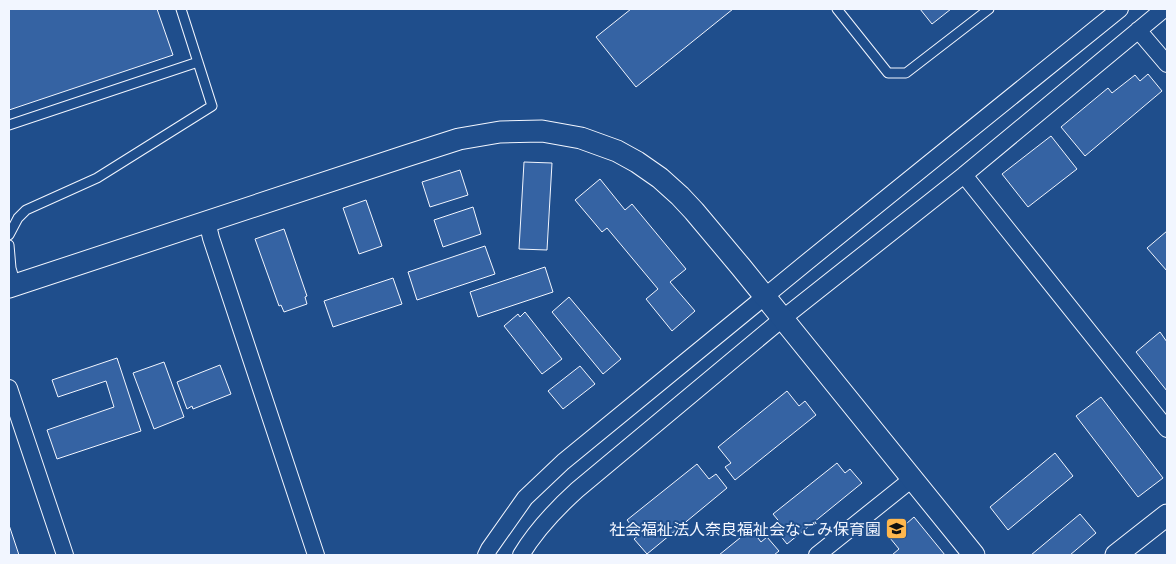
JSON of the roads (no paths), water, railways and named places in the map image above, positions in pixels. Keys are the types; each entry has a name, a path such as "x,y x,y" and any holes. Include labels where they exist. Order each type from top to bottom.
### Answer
{"street":[{"path":"486,555 525,498 563,462 1120,9"},
{"path":"521,555 543,524 577,490 782,319 964,175 1164,9"},
{"path":"1138,30 1167,64"},
{"path":"12,286 460,139 500,132 542,131 581,138 617,151 660,178 680,196 974,555"},
{"path":"964,175 1167,429"},
{"path":"206,221 316,555"},
{"path":"9,388 64,555"},
{"path":"817,555 912,478"},
{"path":"1116,555 1167,515"}],"lane":[{"path":"9,235 18,218 26,210 97,178 212,106 181,9"},
{"path":"837,9 888,73 906,73 989,9"},
{"path":"9,125 198,62"},
{"path":"9,245 12,286"}],"place":[{"name":"社会福祉法人奈良福祉会なごみ保育園","path":"897,529"}]}
